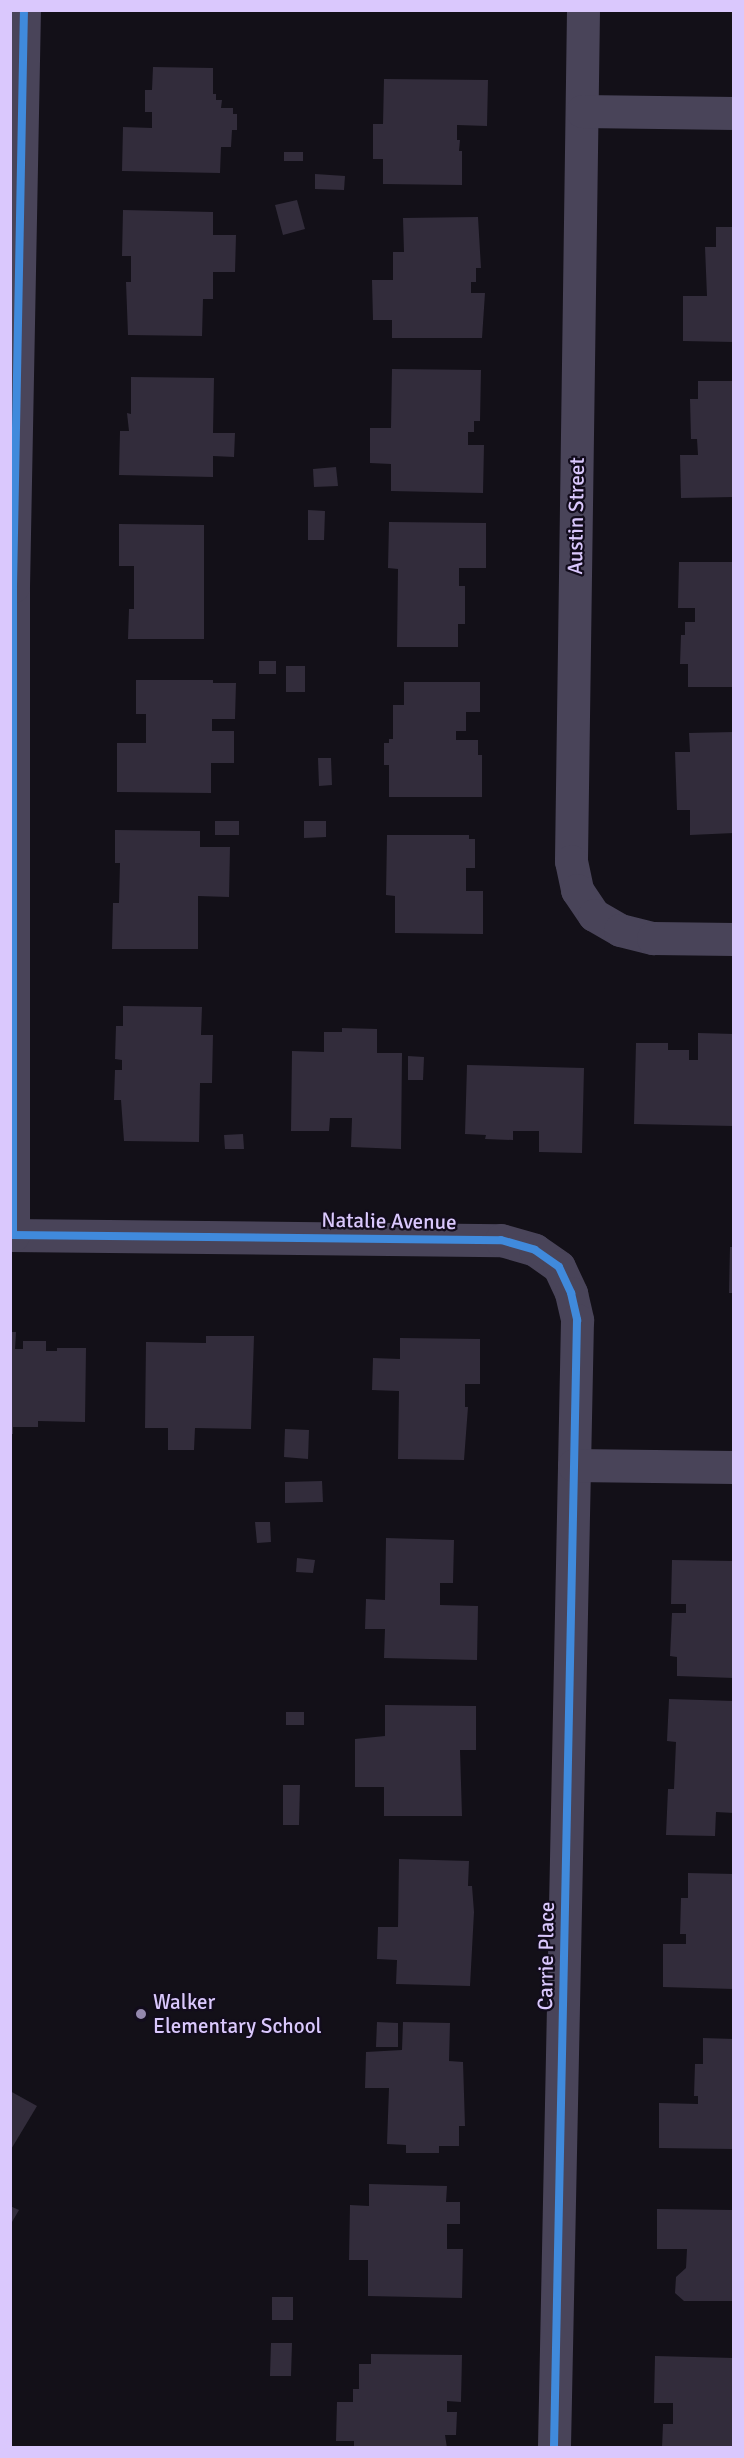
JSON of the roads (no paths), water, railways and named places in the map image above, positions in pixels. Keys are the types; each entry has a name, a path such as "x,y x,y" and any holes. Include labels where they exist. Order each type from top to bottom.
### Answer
{"street":[{"path":"12,1235 12,586 24,10"},
{"name":"Austin Street","path":"583,10 571,861 577,890 594,915 620,930 653,938 734,939"},
{"path":"582,111 734,113"},
{"name":"Natalie Avenue","path":"12,1235 501,1240 535,1250 560,1267 571,1293 577,1320 574,1465"},
{"path":"574,1465 734,1467"},
{"name":"Carrie Place","path":"554,2448 574,1465"}],"place":[{"name":"Walker Elementary School","path":"141,2014"}]}
